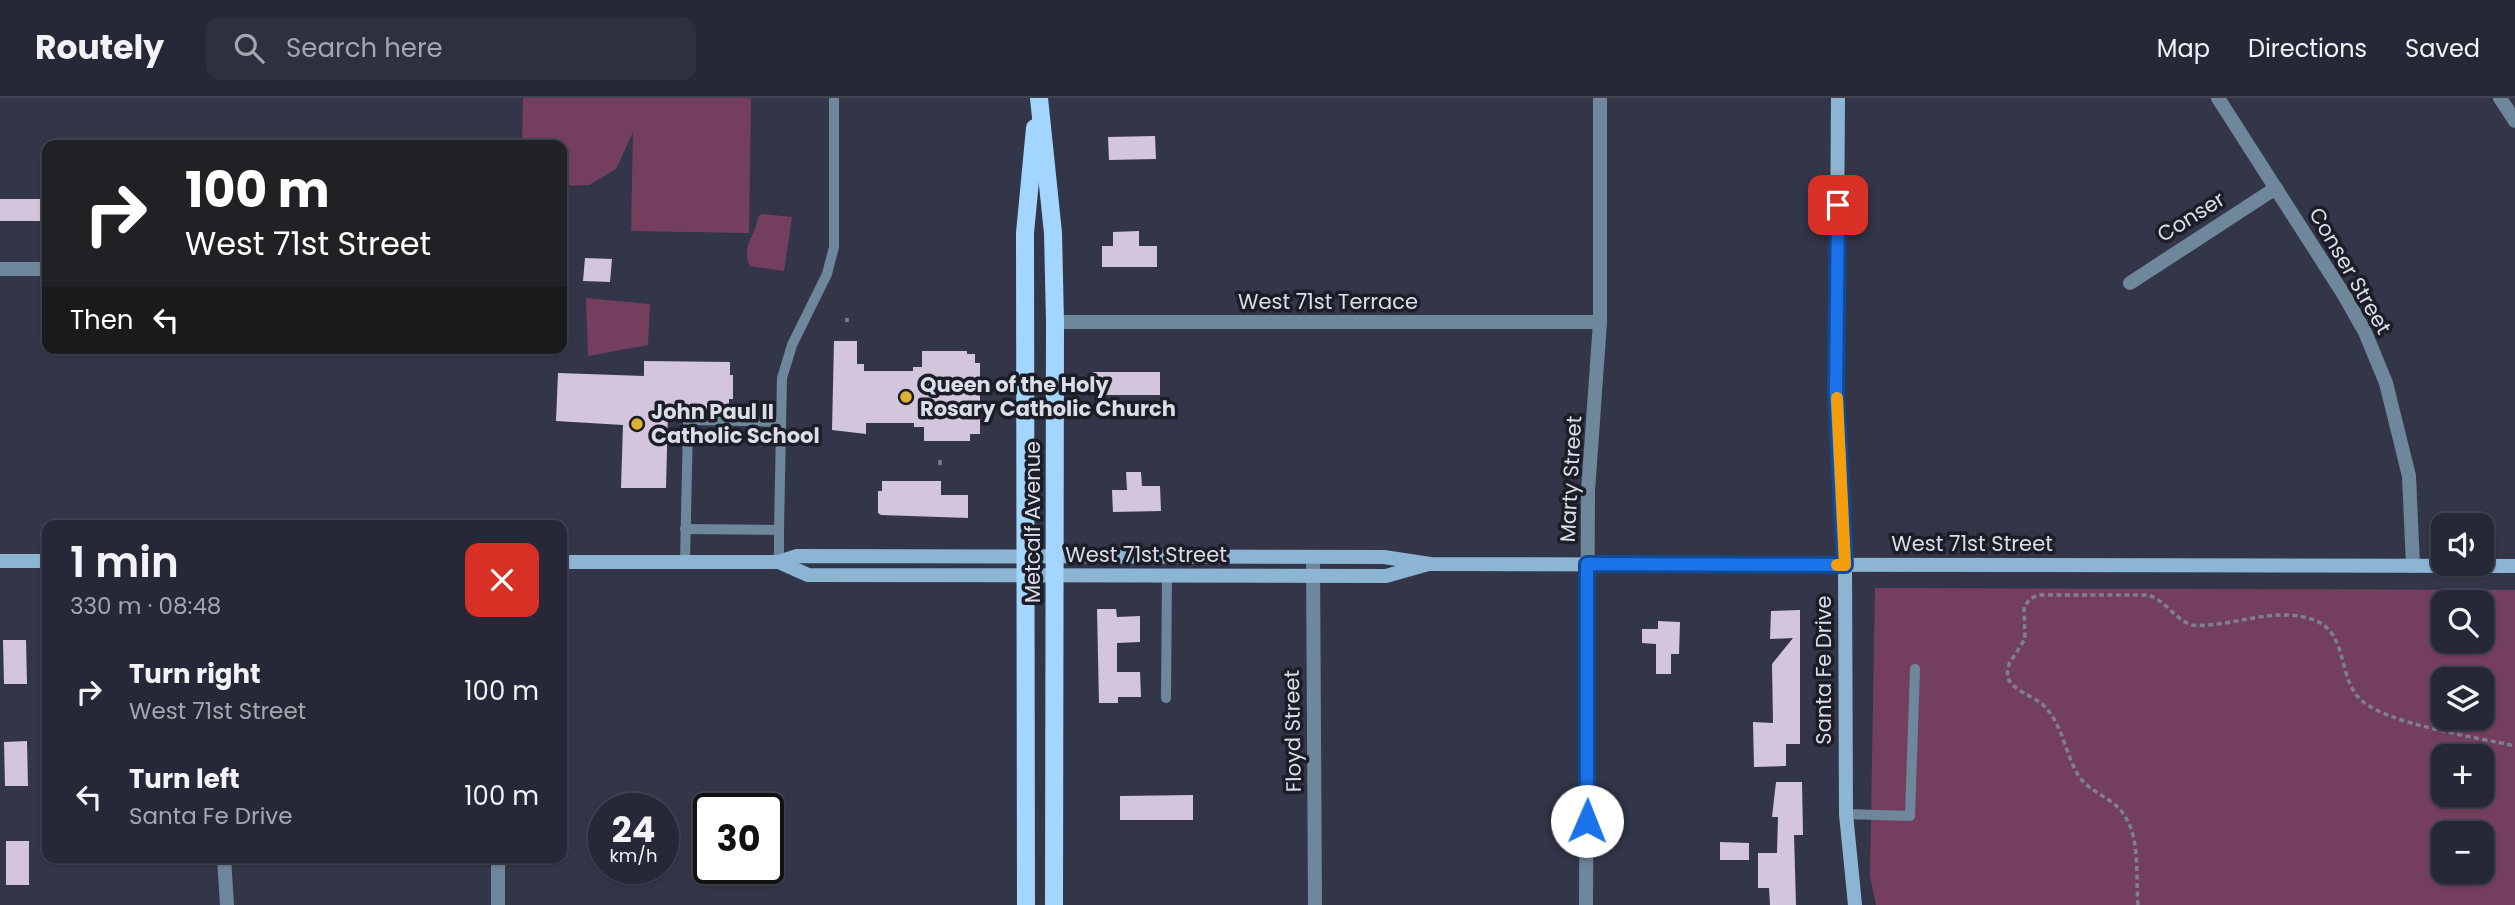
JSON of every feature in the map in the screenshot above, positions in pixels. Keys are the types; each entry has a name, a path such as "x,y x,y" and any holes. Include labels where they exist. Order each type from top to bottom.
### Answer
{"main road":[{"name":"Metcalf Avenue","path":"1038,98 1053,233 1055,322 1057,556 1054,905"},
{"name":"Metcalf Avenue","path":"1026,905 1025,233 1038,98"}],"street":[{"name":"Marty Street","path":"1586,905 1588,491 1600,322 1600,98"},
{"name":"Santa Fe Drive","path":"1838,98 1836,391 1845,565 1846,814 1855,905"},
{"name":"Conser Street","path":"2218,98 2365,332 2386,383 2409,477 2413,566"},
{"path":"2500,98 2515,121"},
{"name":"Conser","path":"2130,283 2276,188"},
{"path":"0,269 42,269"},
{"name":"West 71st Terrace","path":"1055,322 1600,322"},
{"name":"West 71st Street","path":"567,562 779,562 797,556 1025,555 1384,557 1430,564 2515,566"},
{"name":"Floyd Street","path":"1312,557 1315,905"},
{"path":"0,561 42,561"},
{"name":"West 71st Street","path":"779,562 808,575 1056,576 1386,576 1430,564"},
{"path":"224,863 227,905"},
{"path":"498,863 498,905"}],"lane":[{"path":"779,562 782,378 786,360 827,274 834,247 834,98"},
{"path":"685,563 686,426 692,420 781,422"},
{"path":"685,529 779,530"},
{"path":"1166,698 1167,576"},
{"path":"1846,814 1910,816 1915,668"}],"path":[{"path":"940,460 940,466"},
{"path":"2138,905 2135,845 2129,822 2114,804 2082,781 2062,734 2045,706 2012,685 2007,676 2009,664 2025,639 2024,607 2030,599 2038,595 2148,595 2163,601 2182,621 2192,625 2281,614 2311,619 2328,628 2335,636 2348,675 2363,702 2416,723 2515,746"}],"shaded area":[{"path":"523,98 751,98 749,233 631,231 633,132 616,169 589,185 567,186 567,140 522,140"},
{"path":"762,214 792,217 784,271 750,266 747,259 758,217"},
{"path":"586,298 650,304 648,345 588,356"},
{"path":"1875,588 2515,590 2515,905 1876,905 1870,876"}],"building":[{"path":"1155,136 1156,159 1109,160 1108,137"},
{"path":"0,199 42,199 42,221 0,221"},
{"path":"1139,231 1139,246 1157,246 1157,267 1102,267 1102,246 1113,246 1113,232"},
{"path":"585,258 612,259 610,282 583,281"},
{"name":"Queen of the Holy Rosary Catholic Church","path":"834,341 857,341 857,364 864,364 864,371 913,371 913,367 922,367 922,351 967,351 967,354 975,354 975,363 980,363 980,434 970,434 970,441 924,441 924,427 914,427 914,423 866,423 866,434 832,430"},
{"name":"John Paul II Catholic School","path":"644,361 730,362 733,399 729,399 729,411 668,409 666,488 621,488 623,425 556,421 558,373 644,376"},
{"path":"1093,372 1160,372 1160,395 1093,395"},
{"path":"1126,472 1141,472 1142,486 1160,486 1161,511 1113,512 1112,490 1127,490"},
{"path":"882,481 941,481 941,495 968,495 968,518 881,515 878,513 878,491 882,491"},
{"path":"1097,609 1116,609 1117,617 1140,616 1140,642 1117,643 1117,672 1140,672 1141,697 1118,697 1118,703 1099,703"},
{"path":"1800,610 1800,744 1786,744 1786,766 1754,767 1753,722 1773,723 1772,664 1793,638 1770,639 1771,611"},
{"path":"1658,621 1680,622 1679,654 1671,654 1671,674 1656,674 1656,644 1642,643 1642,629 1658,629"},
{"path":"3,640 26,640 27,684 4,684"},
{"path":"27,741 28,786 5,786 4,742"},
{"path":"1776,782 1802,782 1803,835 1794,835 1796,905 1770,905 1769,888 1758,888 1758,853 1777,853 1778,817 1772,817"},
{"path":"1193,795 1193,820 1120,820 1120,796"},
{"path":"6,841 29,841 29,885 6,885"},
{"path":"1720,842 1749,843 1749,860 1720,860"}],"slow traffic":[{"path":"1837,398 1845,565 1837,565"}],"place":[{"name":"Queen of the Holy Rosary Catholic Church","path":"906,397"},
{"name":"John Paul II Catholic School","path":"637,424"}],"route":[{"path":"1587,821 1587,564 1845,565 1841,444 1836,391 1838,205"}]}
